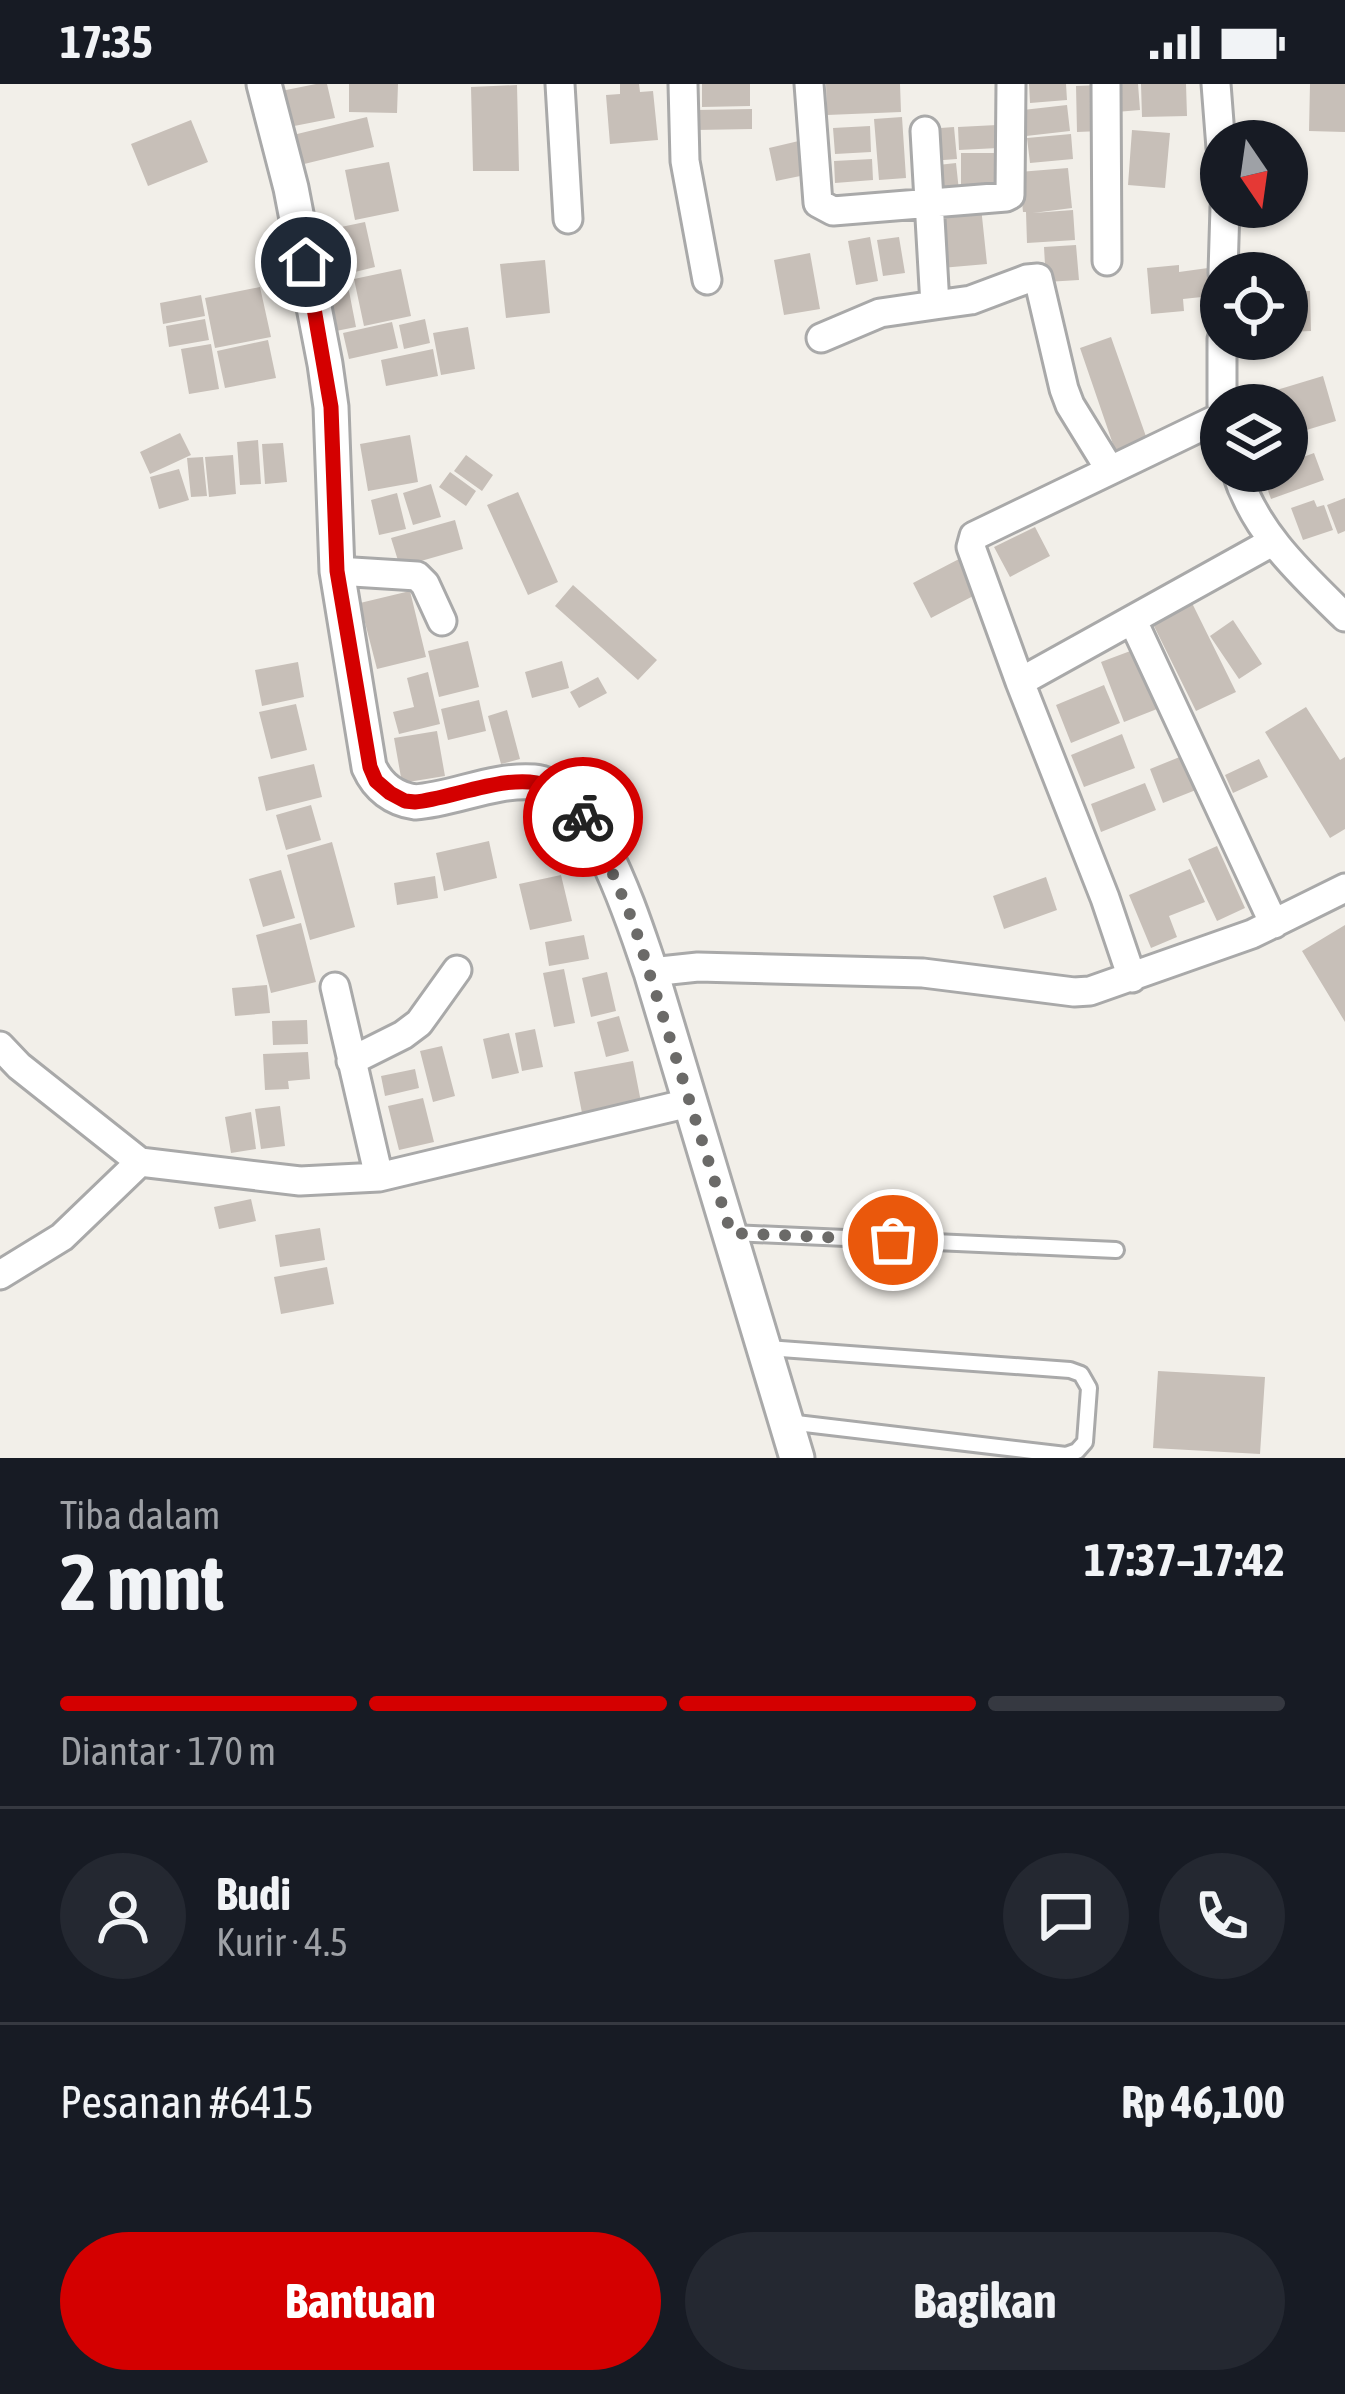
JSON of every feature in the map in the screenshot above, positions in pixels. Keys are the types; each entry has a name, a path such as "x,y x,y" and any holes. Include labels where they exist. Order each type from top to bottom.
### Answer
{"street":[{"path":"264,84 291,188 325,364 337,571 370,767 376,781 398,798 415,802 523,782 542,783 585,819 654,972 797,1458"},
{"path":"560,84 568,219"},
{"path":"683,84 685,161 707,280"},
{"path":"809,84 818,203 833,212 1010,195 1011,84"},
{"path":"1106,84 1106,261"},
{"path":"1216,84 1219,120"},
{"path":"925,131 935,305"},
{"path":"821,338 880,313 971,300 1027,279 1040,280 1064,389 1110,470"},
{"path":"1132,978 1020,682 971,547 972,538 1200,427"},
{"path":"1244,492 1272,542 1345,617"},
{"path":"1020,682 1272,542"},
{"path":"337,571 417,576 424,581 442,621"},
{"path":"1133,621 1274,924"},
{"path":"654,972 698,967 923,973 1090,991 1210,950 1345,888"},
{"path":"351,1061 419,1023 457,970"},
{"path":"335,987 379,1177"},
{"path":"0,1046 140,1162 289,1180 379,1177 689,1103"},
{"path":"0,1275 62,1237 140,1162"}],"lane":[{"path":"731,1233 1116,1250"},
{"path":"766,1348 1070,1370 1081,1374 1089,1388 1085,1442 1066,1455 788,1422"}],"building":[{"path":"327,84 335,118 289,127 281,91"},
{"path":"349,84 398,84 397,113 349,112"},
{"path":"620,84 639,84 640,92 653,91 658,140 610,144 606,95 620,94"},
{"path":"702,84 750,84 750,106 702,107"},
{"path":"826,84 900,84 901,112 827,115"},
{"path":"1029,84 1066,84 1067,100 1030,103"},
{"path":"1113,84 1138,84 1140,110 1116,112"},
{"path":"1141,84 1186,84 1187,116 1142,117"},
{"path":"1310,84 1345,84 1345,132 1309,131"},
{"path":"517,85 519,171 473,171 471,87"},
{"path":"1100,85 1101,131 1077,132 1076,86"},
{"path":"1067,105 1070,131 1026,136 1023,110"},
{"path":"752,109 752,129 696,130 695,110"},
{"path":"367,117 374,147 300,165 293,135"},
{"path":"902,117 906,178 879,180 874,119"},
{"path":"191,120 208,162 148,186 131,144"},
{"path":"997,125 998,148 959,150 958,127"},
{"path":"870,126 871,152 835,154 833,128"},
{"path":"954,127 957,159 930,161 927,129"},
{"path":"1132,130 1170,133 1165,188 1128,185"},
{"path":"1071,134 1073,159 1030,163 1027,138"},
{"path":"803,140 810,174 776,181 769,148"},
{"path":"961,153 1000,153 1001,192 961,193"},
{"path":"872,159 873,180 835,183 834,161"},
{"path":"389,162 399,211 355,220 345,170"},
{"path":"956,163 959,191 932,194 929,166"},
{"path":"1068,168 1072,208 1033,213 1073,210 1075,240 1027,243 1019,172"},
{"path":"981,207 987,264 941,268 937,211"},
{"path":"365,222 375,267 351,273 341,227"},
{"path":"339,231 348,273 323,278 314,236"},
{"path":"870,237 878,281 856,285 848,241"},
{"path":"899,237 905,273 883,276 877,240"},
{"path":"1076,245 1079,280 1046,282 1044,247"},
{"path":"810,253 820,309 784,315 774,260"},
{"path":"545,260 550,313 506,318 500,264"},
{"path":"1179,265 1179,272 1200,269 1200,297 1183,299 1184,311 1151,314 1147,268"},
{"path":"401,269 411,316 364,326 354,279"},
{"path":"347,281 356,327 331,332 321,287"},
{"path":"260,287 271,337 215,348 205,298"},
{"path":"1308,291 1310,291 1308,331"},
{"path":"201,295 205,316 163,324 160,303"},
{"path":"205,319 209,340 169,347 166,326"},
{"path":"425,319 430,343 404,349 399,325"},
{"path":"392,322 398,348 349,359 343,333"},
{"path":"468,327 475,369 441,375 433,333"},
{"path":"1111,337 1149,445 1117,456 1080,348"},
{"path":"268,340 276,378 225,388 217,351"},
{"path":"211,344 219,389 189,394 181,349"},
{"path":"433,349 438,376 386,386 381,360"},
{"path":"1323,376 1336,421 1308,430 1308,384 1296,384"},
{"path":"180,433 191,455 150,474 140,452"},
{"path":"410,435 418,482 368,491 360,444"},
{"path":"258,440 261,484 240,485 237,442"},
{"path":"283,443 287,482 265,484 262,444"},
{"path":"1314,453 1324,480 1308,486 1308,455"},
{"path":"233,455 236,494 209,497 205,457"},
{"path":"466,455 493,475 482,491 454,471"},
{"path":"203,457 207,496 191,497 187,458"},
{"path":"179,469 189,500 159,509 150,477"},
{"path":"450,472 476,491 466,506 439,487"},
{"path":"431,484 441,517 413,525 403,493"},
{"path":"518,492 558,582 528,595 487,505"},
{"path":"397,493 406,529 379,535 371,500"},
{"path":"1345,498 1345,531 1338,534 1327,505"},
{"path":"1314,500 1317,507 1324,505 1333,530 1303,540 1291,508"},
{"path":"455,520 463,549 400,567 391,538"},
{"path":"1035,527 1050,556 1010,577 994,547"},
{"path":"959,559 977,594 931,618 913,583"},
{"path":"573,585 657,660 638,680 555,606"},
{"path":"410,591 426,657 377,669 360,603"},
{"path":"1192,603 1236,692 1196,711 1152,622"},
{"path":"1233,620 1262,664 1239,679 1210,636"},
{"path":"468,641 479,687 439,697 428,651"},
{"path":"1133,650 1157,709 1124,722 1101,662"},
{"path":"562,661 569,688 532,698 525,672"},
{"path":"298,662 304,697 262,706 255,670"},
{"path":"428,672 440,724 399,734 393,712 414,707 407,678"},
{"path":"598,677 607,693 579,708 570,692"},
{"path":"1104,685 1120,723 1071,743 1056,705"},
{"path":"479,700 486,731 448,740 441,709"},
{"path":"296,704 307,750 271,759 259,712"},
{"path":"1306,707 1340,760 1345,757 1345,829 1330,838 1265,732"},
{"path":"507,710 520,759 501,764 488,716"},
{"path":"437,731 445,776 402,783 394,738"},
{"path":"1122,734 1135,768 1084,787 1071,755"},
{"path":"1192,752 1206,786 1163,803 1150,769"},
{"path":"1259,759 1268,777 1233,793 1225,775"},
{"path":"314,764 322,797 266,811 258,777"},
{"path":"1145,783 1156,810 1101,832 1091,804"},
{"path":"311,805 321,840 286,850 276,815"},
{"path":"489,841 497,878 444,891 436,853"},
{"path":"332,842 355,927 310,940 287,855"},
{"path":"1217,846 1245,908 1217,921 1188,859"},
{"path":"1190,869 1205,902 1169,916 1177,937 1151,948 1129,895"},
{"path":"281,870 295,918 263,927 249,879"},
{"path":"561,875 572,921 530,930 519,884"},
{"path":"435,876 438,898 397,905 394,883"},
{"path":"1046,877 1057,910 1004,929 993,896"},
{"path":"301,923 316,982 271,993 256,935"},
{"path":"1345,925 1345,1022 1302,951"},
{"path":"584,935 589,959 549,966 545,942"},
{"path":"564,969 575,1023 554,1027 543,973"},
{"path":"607,972 616,1011 591,1017 582,978"},
{"path":"267,985 270,1013 235,1016 232,988"},
{"path":"619,1016 629,1051 606,1057 597,1022"},
{"path":"307,1020 308,1044 273,1045 272,1021"},
{"path":"535,1029 543,1067 522,1071 515,1033"},
{"path":"509,1033 519,1073 492,1079 483,1039"},
{"path":"442,1046 455,1096 433,1102 420,1051"},
{"path":"308,1052 310,1079 288,1081 289,1089 265,1090 263,1054"},
{"path":"633,1061 641,1102 582,1113 574,1072"},
{"path":"415,1069 419,1088 385,1096 381,1076"},
{"path":"423,1098 434,1142 399,1150 388,1106"},
{"path":"280,1106 285,1146 261,1149 255,1109"},
{"path":"251,1112 256,1149 231,1153 225,1117"},
{"path":"251,1199 256,1221 219,1229 214,1207"},
{"path":"320,1228 325,1260 280,1267 275,1235"},
{"path":"327,1267 334,1304 281,1314 274,1277"},
{"path":"1158,1371 1265,1377 1260,1454 1153,1448"}],"way so far":[{"path":"583,817 602,848 634,924 731,1233 893,1240"}],"route":[{"path":"306,262 331,407 337,571 376,781 390,793 415,802 508,784 542,783 583,817"}]}
